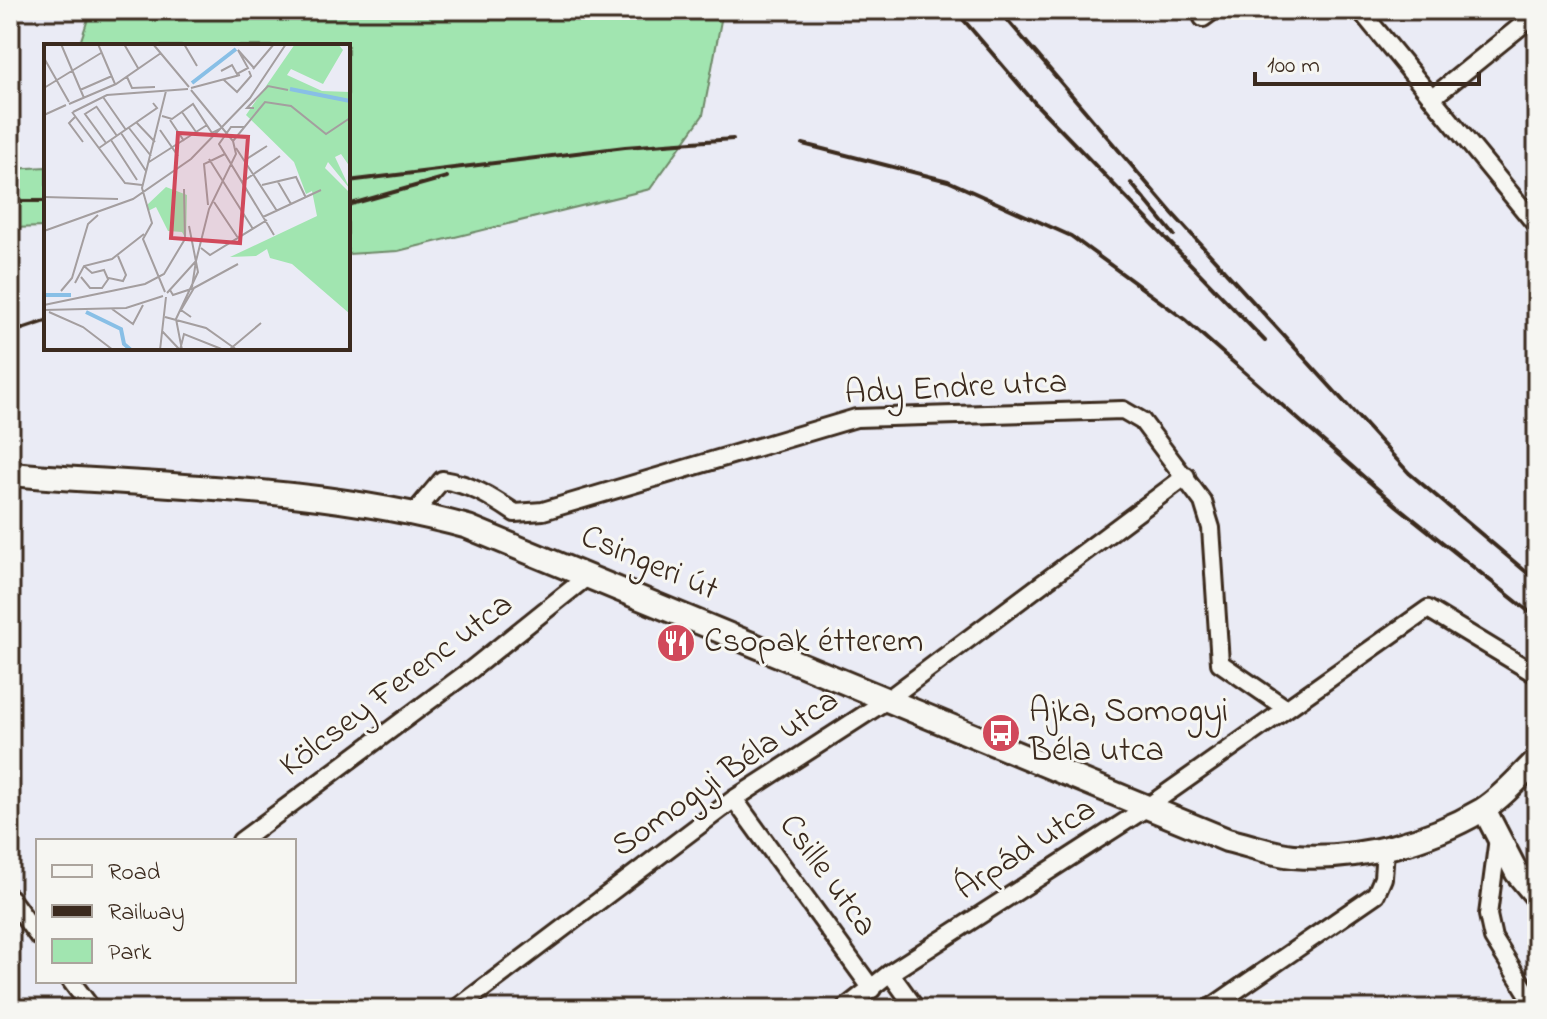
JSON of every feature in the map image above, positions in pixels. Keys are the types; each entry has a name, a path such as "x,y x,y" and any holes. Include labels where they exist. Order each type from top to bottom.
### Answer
{"main road":[{"name":"Csingeri út","path":"10,474 244,490 415,512 482,532 1227,840 1292,856 1336,856 1385,849 1446,827 1484,809 1537,760"},
{"path":"1484,809 1517,873 1537,897"}],"street":[{"path":"1360,10 1537,226"},
{"path":"1432,98 1537,13"},
{"name":"Ady Endre utca","path":"415,512 442,480 460,483 487,494 515,513 543,511 856,418 1012,416 1123,410 1142,421 1203,502 1211,528 1220,663 1284,707"},
{"name":"Somogyi Béla utca","path":"456,1009 734,799 887,700 1186,476"},
{"name":"Kölcsey Ferenc utca","path":"244,839 472,669 588,576"},
{"name":"Árpád utca","path":"844,1009 890,973 1146,806 1428,609 1537,675"},
{"name":"Csille utca","path":"734,799 872,989"},
{"path":"1498,838 1488,915 1493,938 1537,1008"},
{"path":"1215,1007 1376,894 1383,878 1385,849"},
{"path":"10,898 36,933"},
{"path":"890,973 916,1009"},
{"path":"72,983 92,1009"}],"green space":[{"path":"91,10 723,10 703,115 650,189 398,251 350,254 350,44 80,44"},
{"path":"44,167 44,227 10,228 11,169"}],"railway":[{"path":"955,10 1034,102 1265,341"},
{"path":"999,10 1173,214 1409,473 1537,581"},
{"path":"350,181 625,147 733,139"},
{"path":"803,144 948,181 1071,236 1184,319 1397,506 1537,618"},
{"path":"350,204 447,177"},
{"path":"1131,183 1174,235"},
{"path":"10,201 44,201"},
{"path":"10,333 44,322"}],"place":[{"name":"Csopak étterem","path":"676,643"},
{"name":"Ajka, Somogyi Béla utca","path":"1001,733"}]}
